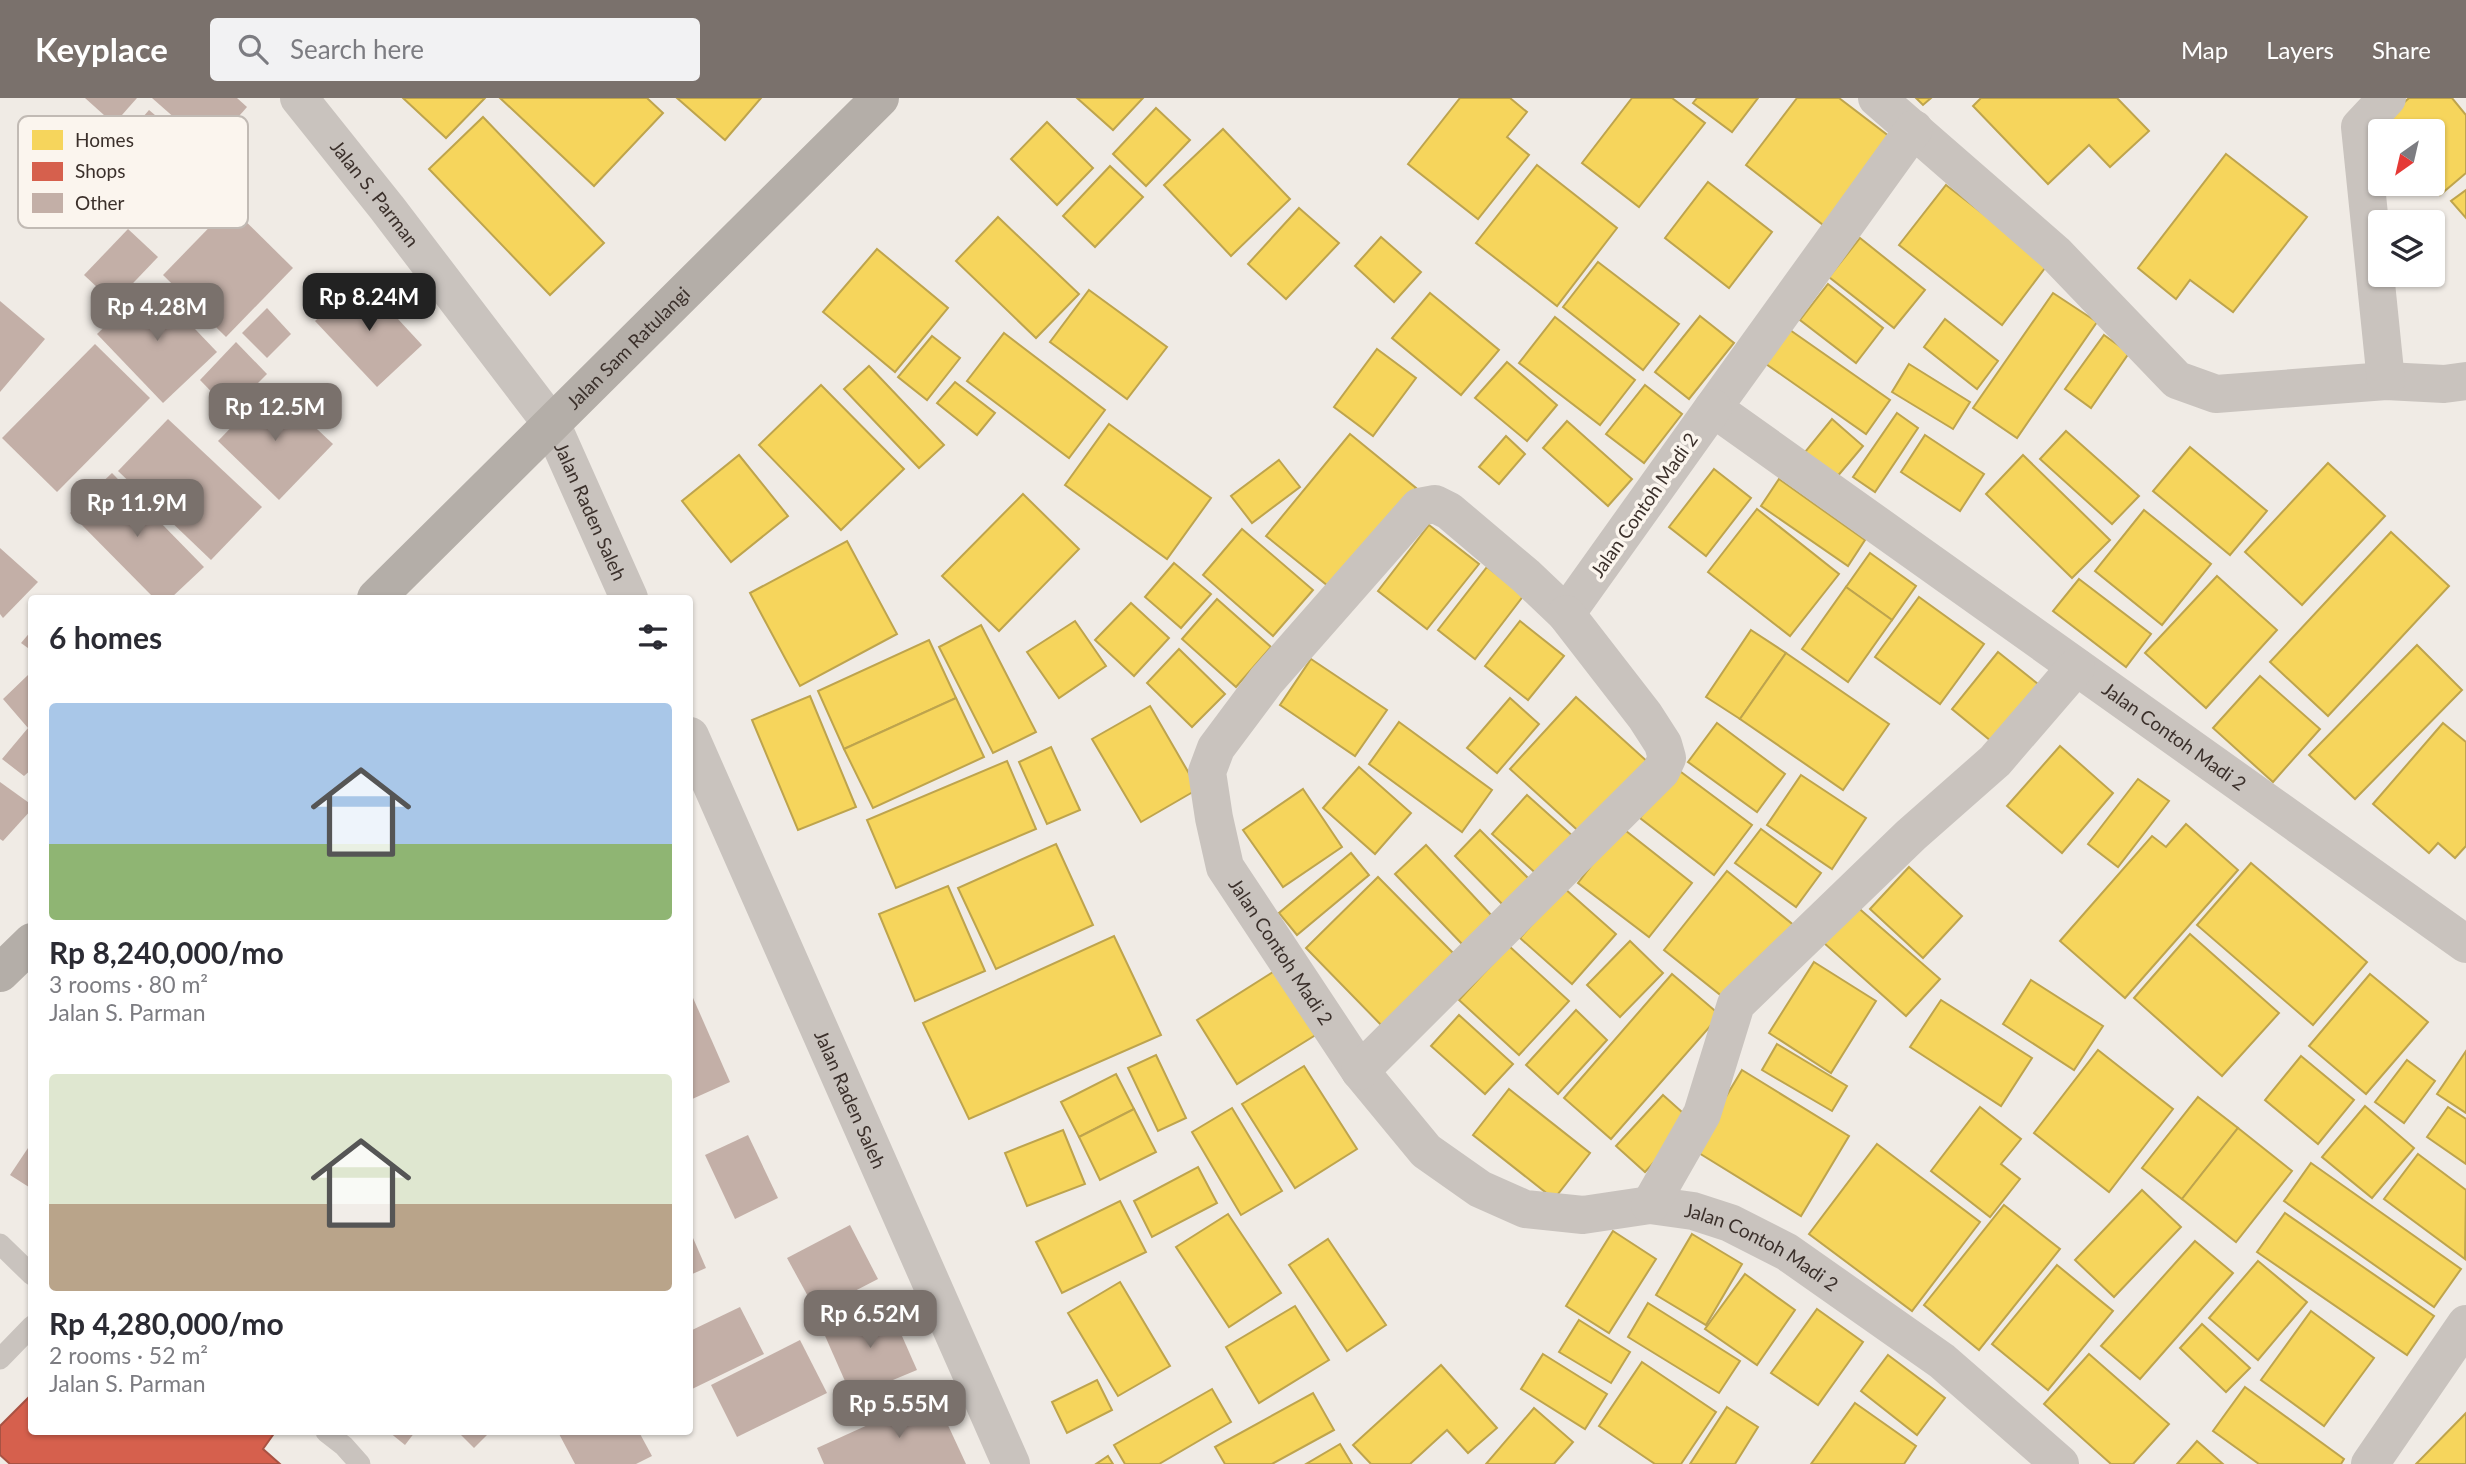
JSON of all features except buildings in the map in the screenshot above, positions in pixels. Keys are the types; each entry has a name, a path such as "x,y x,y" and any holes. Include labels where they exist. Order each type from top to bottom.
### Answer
{"highway":[{"name":"Jalan Sam Ratulangi","path":"379,595 880,98"},
{"path":"0,973 28,946"}],"street":[{"name":"Jalan S. Parman","path":"299,98 387,208 551,423"},
{"path":"1877,98 2055,253 2177,380 2216,394 2386,381 2444,384 2466,382"},
{"path":"2386,98 2360,127 2386,381"},
{"name":"Jalan Contoh Madi 2","path":"1914,129 1566,614 1449,511 1435,504 1419,507 1266,681 1216,748 1207,772 1225,867 1360,1071 1426,1151 1480,1189 1525,1209 1583,1215 1650,1205 1693,1211 1730,1223 1787,1252 1942,1361 2060,1464"},
{"name":"Jalan Contoh Madi 2","path":"1713,408 2466,944"},
{"name":"Jalan Raden Saleh","path":"551,423 628,595"},
{"path":"1360,1071 1661,771 1667,758 1663,744 1645,716 1566,614"},
{"path":"1650,1205 1702,1114 1735,1004 1911,835 1995,761 2076,667"},
{"name":"Jalan Raden Saleh","path":"693,743 1011,1464"},
{"path":"2370,1464 2466,1324"}],"lane":[{"path":"4,1256 28,1272"},
{"path":"0,1359 28,1330"},
{"path":"330,1435 345,1446 360,1464"}]}
